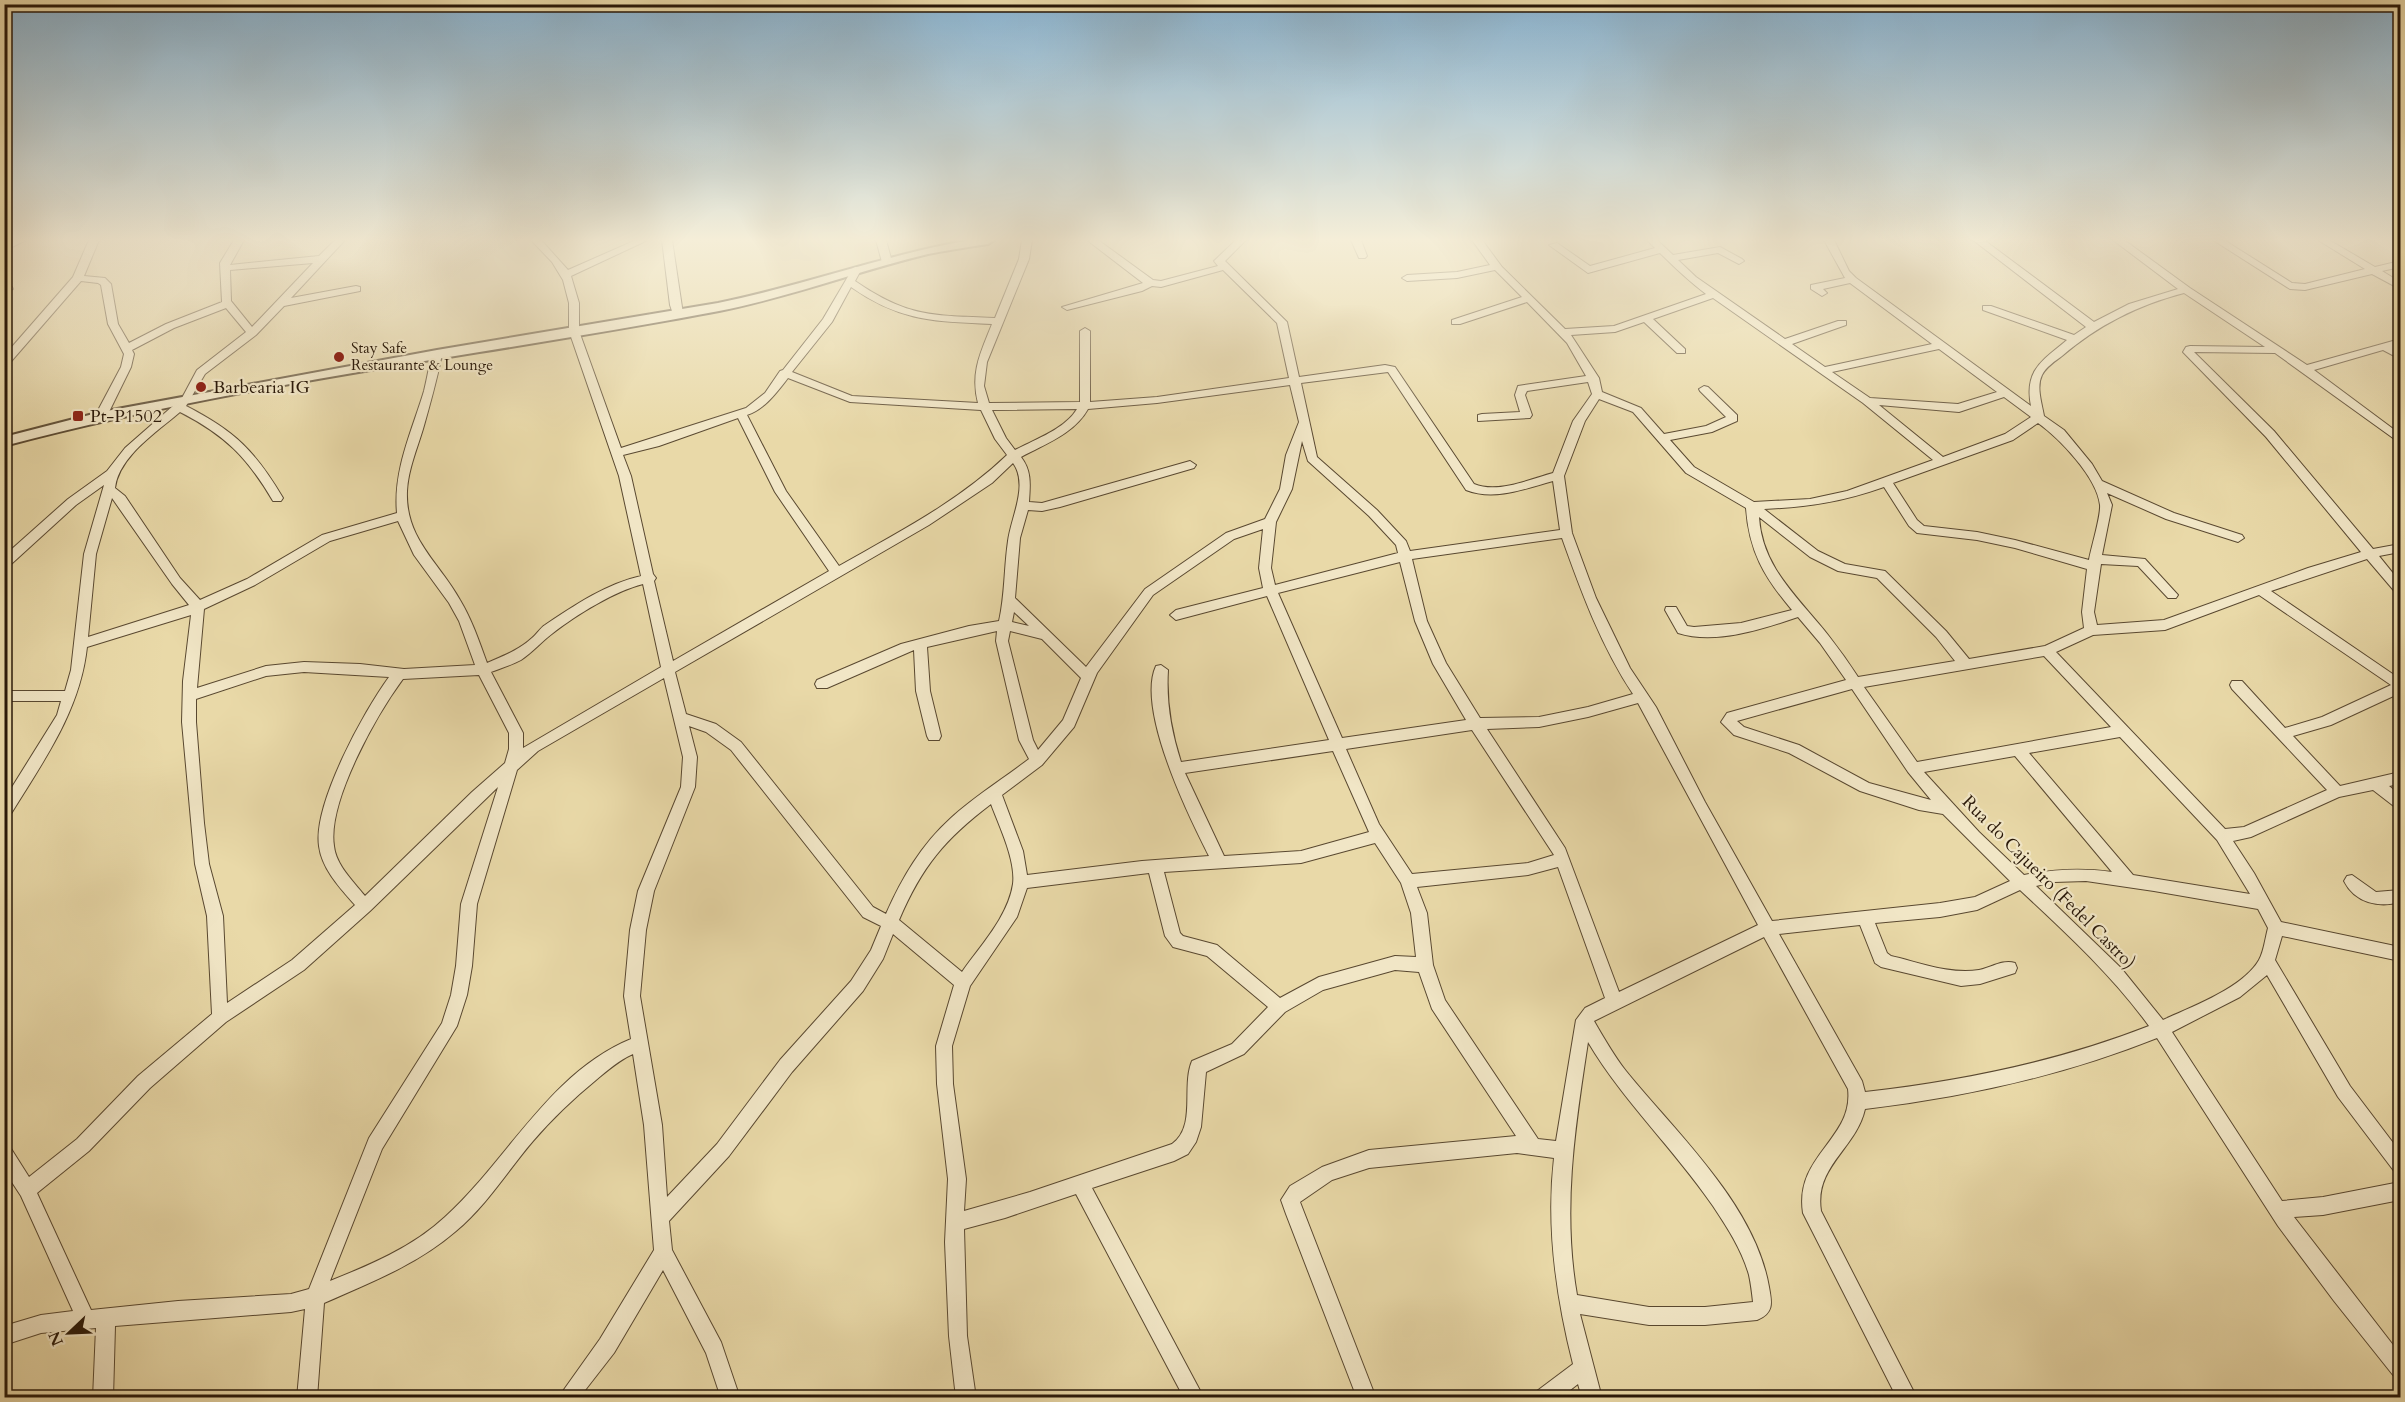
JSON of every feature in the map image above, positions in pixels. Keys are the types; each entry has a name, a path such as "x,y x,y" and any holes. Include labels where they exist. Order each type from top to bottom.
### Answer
{"street":[{"path":"4,363 54,305"},
{"path":"101,416 126,367 128,348 113,324 110,305"},
{"path":"128,348 170,326 222,305"},
{"path":"227,305 252,333"},
{"path":"4,564 72,502 111,474 129,451 182,404 201,372 252,333 280,305"},
{"path":"574,305 574,331 618,453 650,578 668,670 682,718 691,774 688,787 646,891 638,930 632,996 653,1125 663,1252 714,1349 731,1398"},
{"path":"675,305 678,314"},
{"path":"4,442 101,416 182,404 437,354 722,305"},
{"path":"618,453 750,410 769,395 828,320 836,305"},
{"path":"887,305 905,312 936,318 998,321"},
{"path":"1005,305 980,374 979,386 985,407 1024,475 1023,506 1014,538 1009,598 1002,641 1026,740 1037,761"},
{"path":"1067,307 1073,305"},
{"path":"1267,305 1282,322 1312,458 1402,544 1421,621 1440,664 1563,859 1614,1001"},
{"path":"1456,322 1506,305"},
{"path":"1536,305 1563,332 1594,378 1597,394 1579,421 1558,476 1566,533 1590,598 1640,697 1652,711 1767,928 1841,1059 1860,1101 1856,1117 1817,1171 1810,1191 1812,1213 1908,1398"},
{"path":"1563,332 1614,329 1682,305"},
{"path":"1731,305 1867,401 1942,462"},
{"path":"1887,305 2039,417 2075,449 2098,484 2106,505 2094,563 2088,612 2091,630"},
{"path":"2065,305 2092,326"},
{"path":"2039,417 2034,382 2036,374 2074,339 2092,326 2132,305"},
{"path":"2209,305 2306,369 2400,439"},
{"path":"1987,308 2074,339"},
{"path":"1646,318 1681,351"},
{"path":"1785,343 1842,323"},
{"path":"27,1190 83,1145 144,1082 220,1017 298,965 365,906 511,765 533,747 925,522 988,480 1013,456 1059,433 1077,419 1085,405 1085,331"},
{"path":"2306,369 2400,342"},
{"path":"1825,370 1941,345"},
{"path":"2385,346 2400,356"},
{"path":"2276,350 2190,350 2188,352 2270,434 2400,590"},
{"path":"307,1398 315,1297 375,1144 449,1026 459,995 464,966 469,904 511,765 516,733 483,670 465,621 454,600 418,552 404,515 401,492 405,468 430,388 437,354"},
{"path":"784,374 850,399 985,407 1085,405 1157,400 1391,369 1470,487 1476,491 1489,492 1558,476"},
{"path":"1482,418 1526,415 1520,395 1522,388 1594,378"},
{"path":"1662,438 1706,429 1727,423 1733,418 1704,389"},
{"path":"1867,401 1959,408 2005,393"},
{"path":"1597,394 1637,410 1690,470 1752,506 1829,563 1881,574 1941,634 1966,665"},
{"path":"182,404 237,442 256,462 278,498"},
{"path":"741,413 782,492 837,573"},
{"path":"1752,506 1830,500 2009,437 2039,417"},
{"path":"1303,424 1292,455 1286,489 1270,522 1265,568 1270,590 1313,685 1335,744 1378,836 1408,881 1419,913 1425,964 1438,1004 1533,1146"},
{"path":"1023,506 1042,507 1060,503 1190,465"},
{"path":"4,813 63,716 78,670 90,554 109,489 111,474"},
{"path":"1886,481 1913,523 1921,530 1977,536 2094,563 2141,562 2172,595"},
{"path":"2098,484 2170,516 2238,538"},
{"path":"109,489 121,499 176,581 198,606 189,696 189,722 202,864 215,916 220,1017"},
{"name":"Rua do Cajueiro (Fedel Castro)","path":"1752,506 1751,529 1768,573 1831,647 1913,768 1947,809 2115,972 2160,1030 2278,1210 2333,1287 2400,1368"},
{"path":"82,644 198,606 251,582 326,538 404,515"},
{"path":"659,1219 723,1150 786,1066 857,986 877,954 907,884 929,852 956,822 1037,761 1069,723 1089,678 1125,622 1149,592 1230,536 1270,522"},
{"path":"1176,615 1406,556 1566,533"},
{"path":"1947,809 1919,804 1865,787 1794,749 1739,731 1728,722 1732,717 1780,702 1855,683 2047,651 2091,630 2165,625 2313,571 2369,554 2400,548"},
{"path":"189,696 266,671 304,667 399,674 483,670 514,657 536,642 547,630 622,585 650,578"},
{"path":"2262,591 2400,686"},
{"path":"1009,598 1089,678"},
{"path":"1671,610 1678,624 1689,632 1761,623 1800,612"},
{"path":"822,684 920,643 1005,625 1044,635"},
{"path":"920,643 923,691 934,736"},
{"path":"1860,1101 1905,1096 2031,1071 2085,1057 2160,1030 2223,999 2254,978 2267,962 2276,928 2222,836 2047,651"},
{"path":"1161,670 1158,691 1161,716 1203,832 1220,863"},
{"path":"365,906 334,867 325,842 337,793 364,730 383,693 399,674"},
{"path":"2237,685 2337,792"},
{"path":"2282,734 2326,721 2400,686"},
{"path":"4,696 69,696"},
{"path":"1178,768 1476,724 1539,722 1588,712 1640,697"},
{"path":"682,718 699,721 714,728 736,746 868,912 879,920 891,922 963,983"},
{"path":"1913,768 2019,751 2121,731"},
{"path":"2019,751 2129,881"},
{"path":"2222,836 2246,833 2337,792 2400,778"},
{"path":"2375,783 2400,803"},
{"path":"966,1398 958,1336 954,1222 957,1179 945,1084 944,1046 963,983 1012,912 1021,882 1016,850 994,793"},
{"path":"1021,882 1155,867 1316,854 1378,836"},
{"path":"1408,881 1528,869 1563,859"},
{"path":"1155,867 1168,919 1178,942 1211,950 1279,1007"},
{"path":"1592,1398 1575,1345 1561,1244 1564,1151 1584,1020 1591,1012 1767,928 1940,910 1977,903 2023,882 2054,876 2086,875 2262,903"},
{"path":"2352,881 2373,899 2382,901 2400,896"},
{"path":"1865,917 1881,958 1887,962 1961,978 2009,968"},
{"path":"2276,928 2400,954"},
{"path":"2267,962 2287,990 2328,1066 2360,1117 2400,1165"},
{"path":"954,1222 993,1214 1081,1185 1153,1157 1173,1153 1185,1144 1191,1132 1198,1067 1238,1049 1279,1007 1320,984 1348,974 1395,963 1425,964"},
{"path":"1570,1303 1649,1316 1705,1316 1757,1311 1763,1306 1762,1293 1750,1250 1720,1202 1654,1115 1618,1074 1584,1020"},
{"path":"4,1336 41,1324 258,1306 315,1297 370,1275 413,1252 450,1225 474,1201 528,1134 578,1084 615,1054 639,1044"},
{"path":"1367,1398 1290,1200 1296,1192 1328,1173 1369,1159 1517,1144 1564,1151"},
{"path":"4,1154 27,1190 86,1320"},
{"path":"1081,1185 1195,1398"},
{"path":"2278,1210 2323,1206 2400,1191"},
{"path":"567,1398 607,1346 663,1252"},
{"path":"103,1398 104,1340 107,1317"},
{"path":"1544,1398 1582,1368"}],"place":[{"name":"Stay Safe Restaurante & Lounge","path":"339,357"},
{"name":"Barbearia IG","path":"201,387"},
{"name":"Pt-P1502","path":"78,416"}]}
